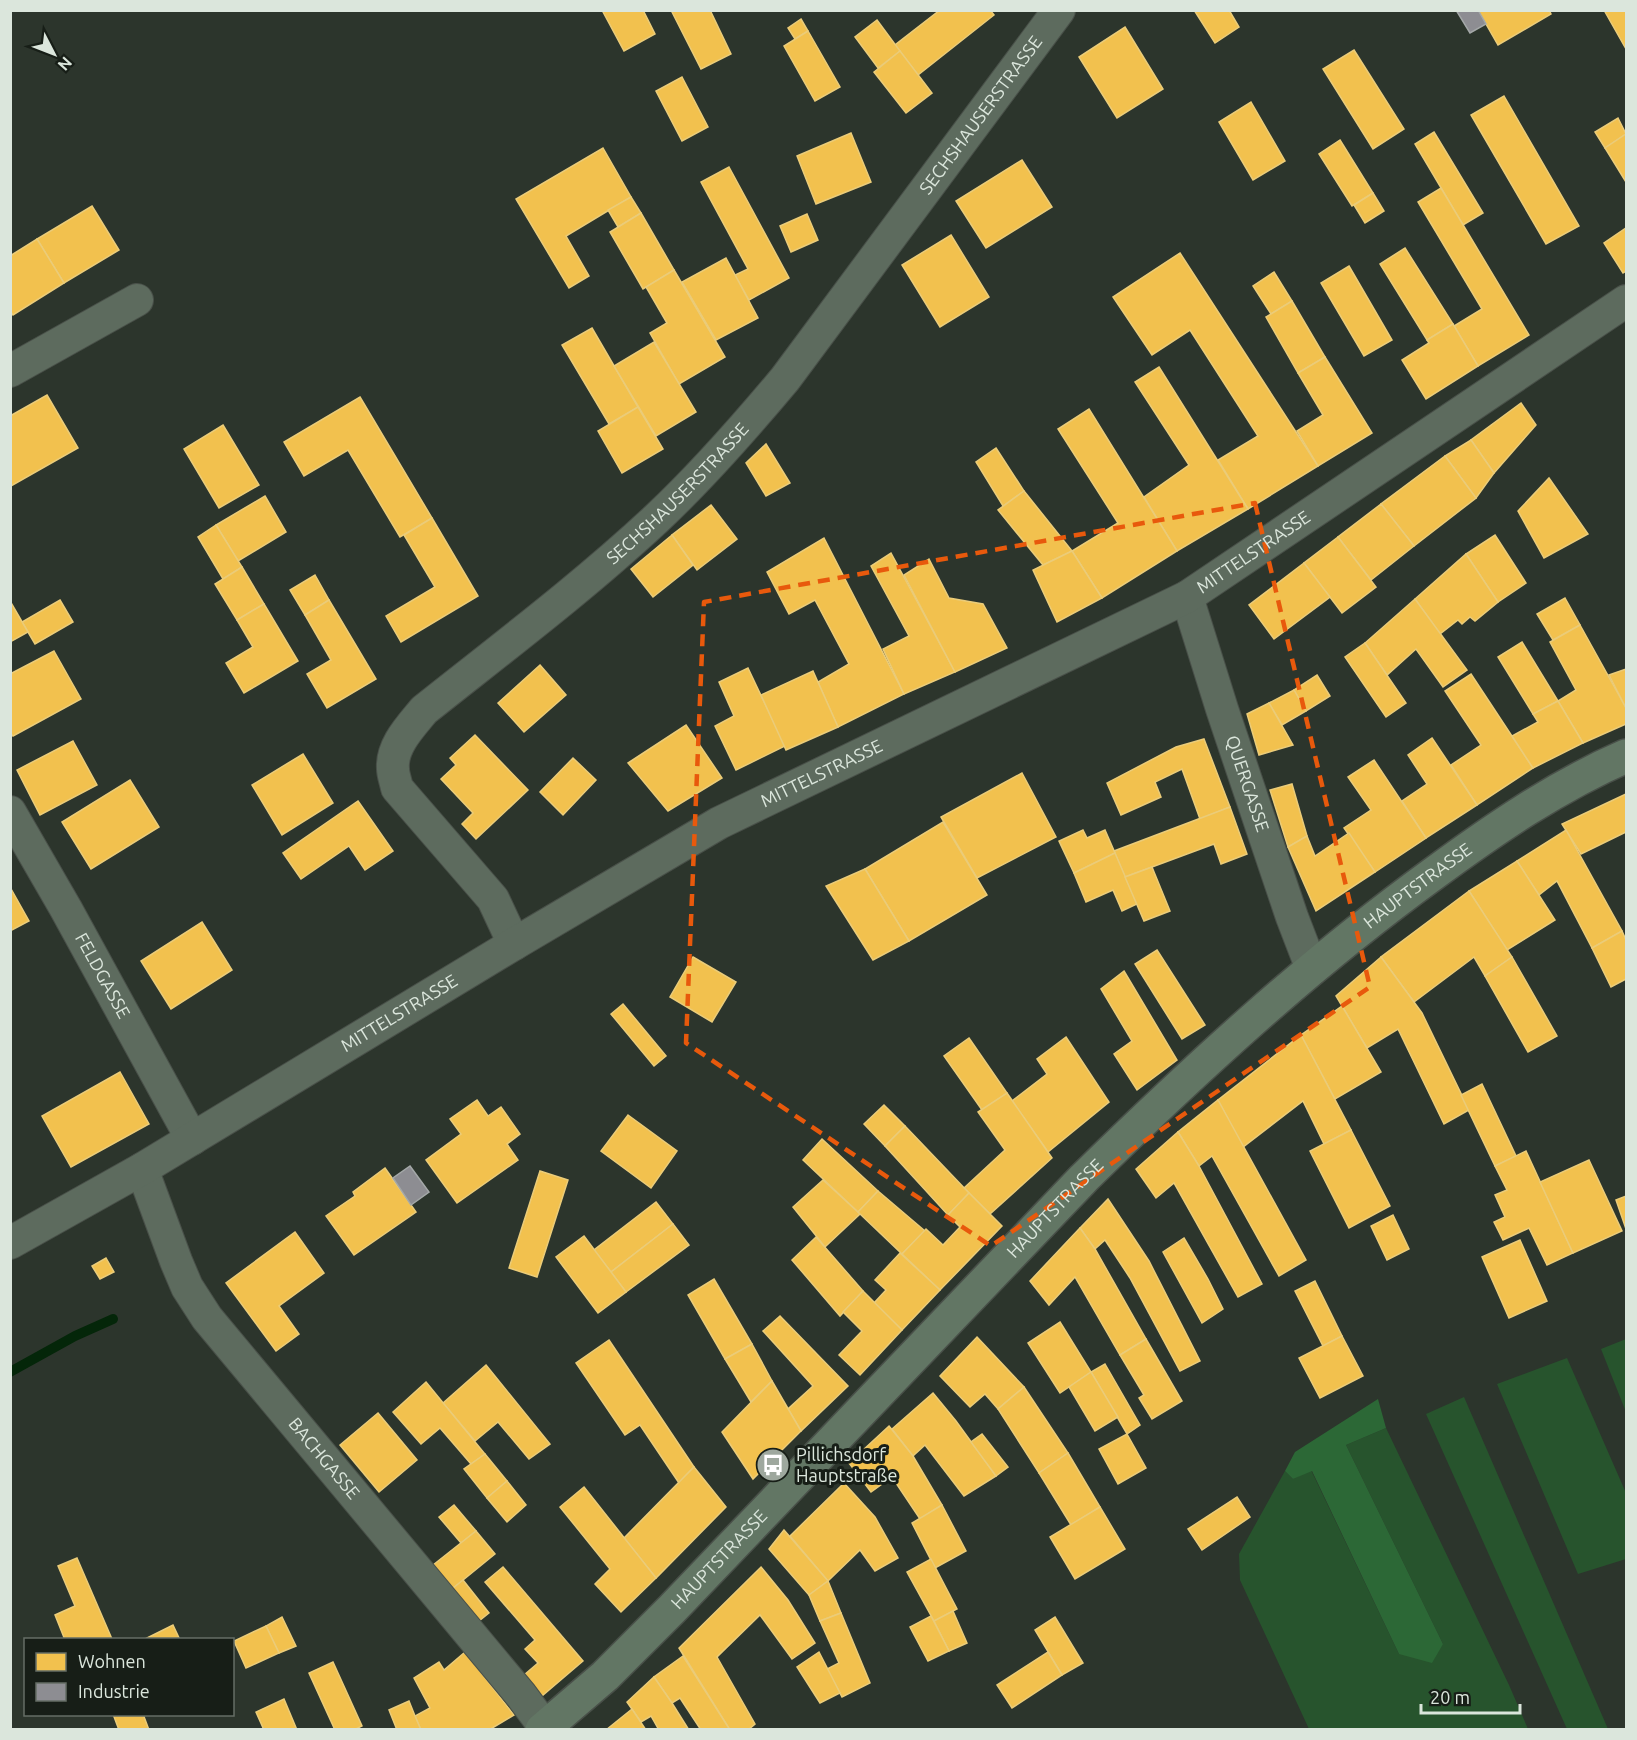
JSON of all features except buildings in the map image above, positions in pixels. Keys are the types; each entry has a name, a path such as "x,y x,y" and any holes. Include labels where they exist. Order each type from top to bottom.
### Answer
{"main road":[{"name":"HAUPTSTRASSE","path":"545,1729 605,1676 680,1601 1084,1178 1230,1040 1388,907 1480,839 1559,789 1626,756"}],"street":[{"name":"SECHSHAUSERSTRASSE","path":"514,944 493,899 397,788 392,767 398,746 408,728 424,710 572,591 656,519 746,426 785,379 1059,10"},
{"path":"10,371 137,300"},
{"name":"MITTELSTRASSE","path":"10,1243 142,1169 719,823 1187,597 1626,301"},
{"name":"QUERGASSE","path":"1187,597 1222,709 1292,917 1312,969"},
{"name":"FELDGASSE","path":"10,812 72,919 192,1139"},
{"name":"BACHGASSE","path":"142,1169 187,1287 207,1318 514,1686 545,1729"}],"highlighted area":[{"path":"1255,503 1370,987 991,1246 686,1043 704,602"}],"green space":[{"path":"1626,1339 1626,1412 1601,1349"},
{"path":"1567,1358 1626,1493 1626,1559 1578,1574 1497,1384"},
{"path":"1464,1397 1608,1729 1567,1729 1426,1414"},
{"path":"1378,1399 1386,1428 1346,1445 1443,1644 1432,1663 1399,1654 1312,1471 1293,1479 1285,1471 1295,1452"},
{"path":"1386,1428 1528,1729 1309,1729 1240,1580 1239,1554 1285,1471 1293,1479 1311,1470 1399,1654 1443,1644 1346,1445"}],"waterway":[{"path":"10,1372 75,1336 113,1319"}],"place":[{"name":"Pillichsdorf Hauptstraße","path":"773,1465"}]}
